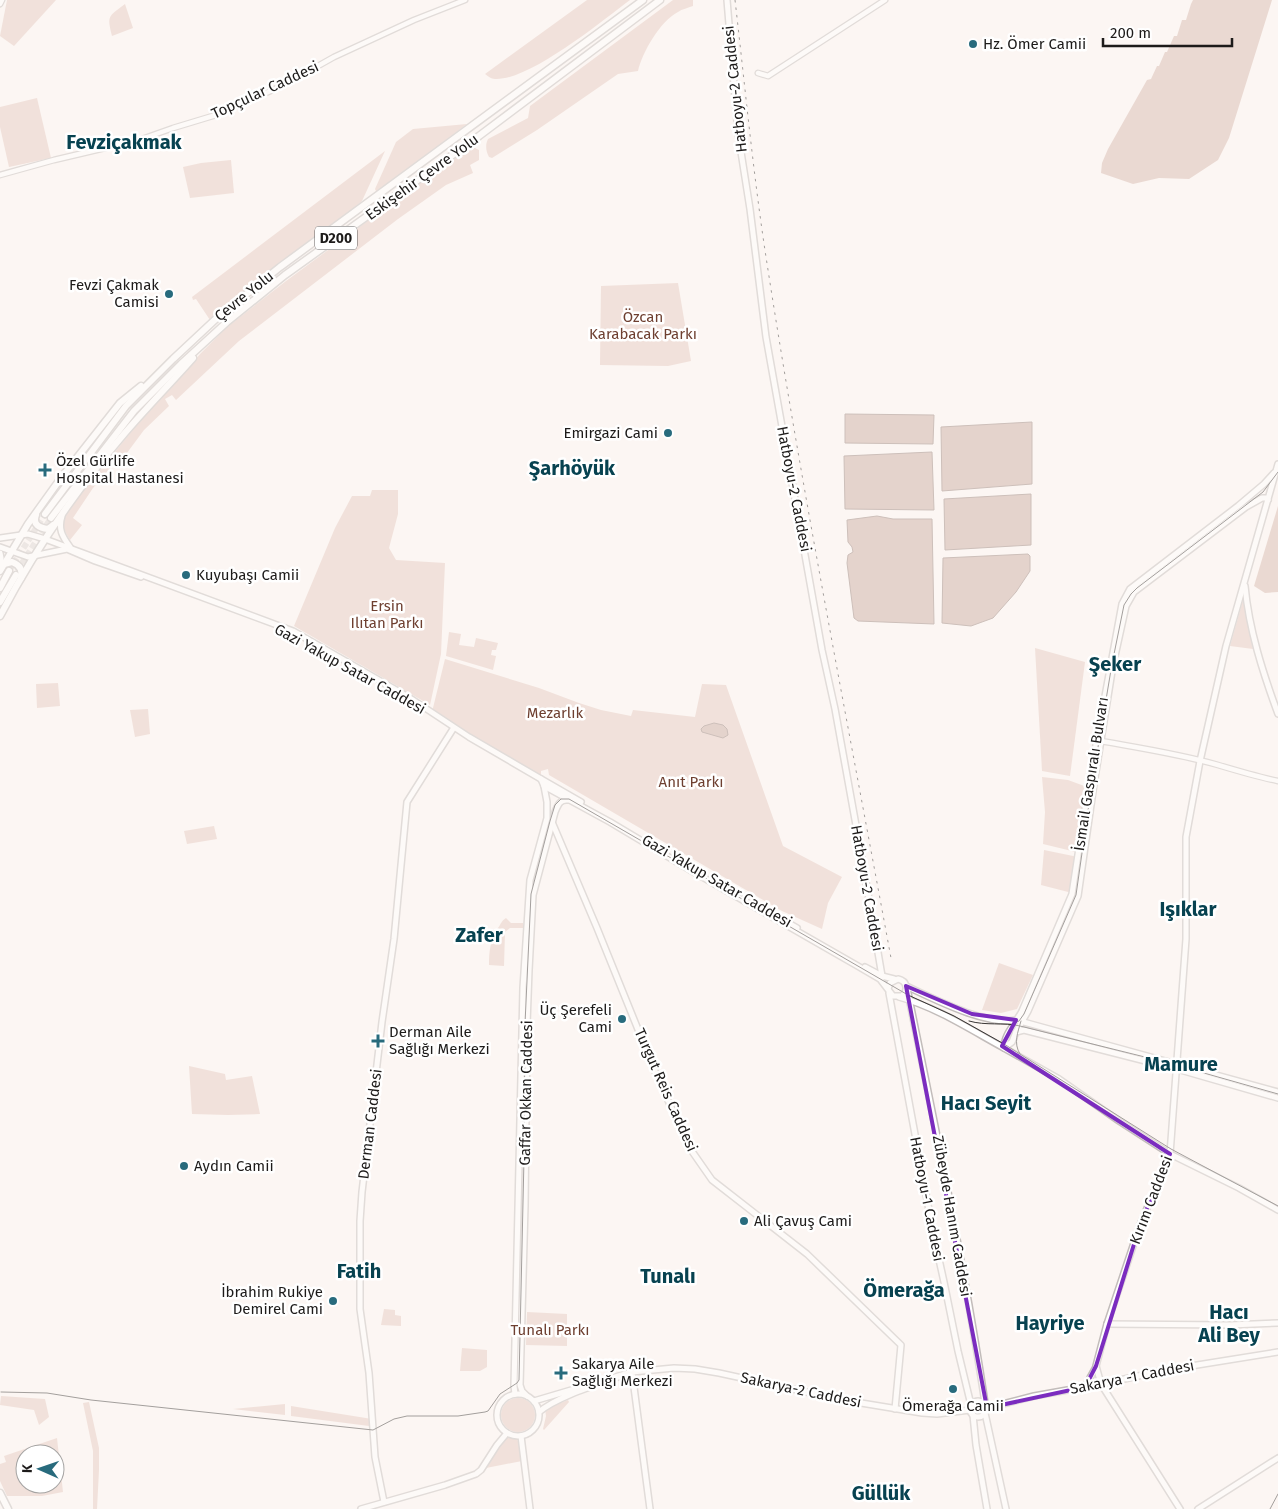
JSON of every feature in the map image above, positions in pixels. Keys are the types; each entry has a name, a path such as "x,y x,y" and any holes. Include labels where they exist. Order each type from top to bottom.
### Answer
{"highway":[{"name":"Eskişehir Çevre Yolu","path":"482,120 643,0"},
{"name":"Eskişehir Çevre Yolu","path":"51,518 134,411 227,322 285,274 480,136 660,0"},
{"name":"Çevre Yolu","path":"51,518 126,406 219,316 280,267 482,120"},
{"path":"0,588 34,556 45,539 51,518 64,511 122,436 192,359 204,343"},
{"path":"1,568 38,509 120,403 173,359"},
{"path":"38,509 34,519 35,524 39,527 48,529 51,518"},
{"path":"0,602 15,575 22,572 20,566 12,562 1,568"},
{"path":"0,616 15,575"},
{"path":"0,1493 8,1509"}],"main road":[{"name":"Hatboyu-2 Caddesi","path":"727,0 738,133 750,209 766,338 822,650 835,709 866,879 882,976"},
{"path":"1245,582 1278,464"},
{"path":"1277,473 1245,582 1250,624 1278,714"},
{"name":"İsmail Gaspıralı Bulvarı","path":"1019,1021 1072,894 1092,765 1122,604 1130,589 1238,506 1277,473"},
{"path":"1004,1048 1011,1043 1018,1031 1019,1021 1078,896 1101,741 1121,624 1126,606 1134,592 1246,507 1262,498 1268,500"},
{"path":"64,511 60,526 61,532 62,537 70,547"},
{"path":"2,538 18,532 28,524"},
{"name":"Gazi Yakup Satar Caddesi","path":"2,538 28,534 45,539 293,630 410,698 469,737 732,892 882,976 894,979"},
{"path":"34,536 39,541 39,548"},
{"path":"0,547 13,549"},
{"name":"Gazi Yakup Satar Caddesi","path":"13,549 22,556 28,557 67,549 95,561 291,632 367,676 472,742 541,782 544,786 610,822 775,920 856,965 880,980 889,990"},
{"path":"0,553 2,558 1,568"},
{"name":"Kırım Caddesi","path":"1085,1387 1096,1366 1107,1324 1140,1225 1170,1154 1187,909 1186,837 1200,761 1226,646 1245,582"},
{"name":"Derman Caddesi","path":"384,1502 375,1457 368,1373 360,1309 362,1192 394,939 407,802 453,729"},
{"path":"541,779 544,786"},
{"name":"Gaffar Okkan Caddesi","path":"515,1394 523,988 529,887 547,818 544,786"},
{"name":"Gaffar Okkan Caddesi","path":"527,1396 522,1391 520,1385 529,970 533,895 558,804 566,799 570,800"},
{"name":"Turgut Reis Caddesi","path":"552,822 654,1069 689,1147 712,1180 807,1254 900,1345 895,1409"},
{"path":"1278,1092 1177,1066 1019,1021 993,1019 972,1014 906,986 898,978 890,983 889,990 893,996 910,1000 938,1012 1012,1052 1058,1079 1170,1154 1239,1188 1278,1210"},
{"path":"899,997 904,994 906,986"},
{"name":"Zübeyde Hanım Caddesi","path":"906,986 947,1182 986,1408 1006,1509"},
{"name":"Hatboyu-1 Caddesi","path":"889,990 937,1254 971,1410 987,1509"},
{"path":"1004,1048 1004,1041 1008,1032 1019,1021"},
{"path":"1018,1031 1177,1066 1278,1098"},
{"path":"1012,1052 1014,1038"},
{"path":"1107,1324 1230,1325 1278,1323"},
{"name":"Sakarya -1 Caddesi","path":"986,1408 977,1400 971,1410 981,1416 986,1408 1034,1396 1166,1370 1278,1352"},
{"path":"1096,1366 1101,1384 1180,1509"},
{"name":"Sakarya-2 Caddesi","path":"534,1401 632,1372 674,1368 720,1373 843,1400 922,1414 971,1410"},
{"path":"632,1372 650,1509"},
{"name":"Sakarya-2 Caddesi","path":"539,1412 546,1406 632,1372"},
{"path":"515,1394 527,1396 534,1401 539,1412 537,1424 526,1435 514,1436 507,1434 497,1420 498,1408 501,1402 506,1397 515,1394"},
{"path":"361,1509 476,1474 481,1470 507,1434"},
{"path":"521,1436 530,1509"},
{"path":"1198,1509 1278,1459"}],"street":[{"path":"0,4 2,0"},
{"name":"Topçular Caddesi","path":"0,175 139,140 216,115 284,85 334,57 407,23 464,0"},
{"path":"758,73 768,76 885,0"},
{"path":"1101,741 1150,749 1278,781"}],"highlighted area":[{"path":"906,986 972,1014 1016,1020 1002,1046 1170,1154 1140,1225 1096,1366 1085,1387 987,1408"}],"green space":[{"path":"7,0 56,0 14,46 0,36"},
{"path":"587,0 630,0 565,48 526,70 509,77 495,79 485,74"},
{"path":"673,0 693,0 693,6 671,16 658,30 643,55 638,71 618,74 537,130 492,158 489,157 486,148 488,139 528,118 530,106"},
{"path":"125,4 133,28 112,36 110,17"},
{"path":"37,98 51,158 9,167 0,127 0,107"},
{"path":"467,124 377,193 375,189 396,142 413,129"},
{"path":"473,147 479,150 479,160 470,165 473,173 446,185 398,219 239,341 176,400 172,395 165,399 169,406 144,430 121,461 118,459 93,488 73,518 82,525 70,540 63,523 71,506 145,415 226,328 286,281 434,172"},
{"path":"385,151 362,201 210,320 196,299 193,300 192,297"},
{"path":"231,160 234,193 190,198 183,167"},
{"name":"Özcan Karabacak Parkı","path":"678,283 691,361 668,366 600,365 601,286"},
{"name":"Ersin Ilıtan Parkı","path":"372,490 398,490 398,514 389,548 396,560 445,563 441,654 430,705 294,626 335,528 352,496 370,496"},
{"path":"1243,600 1253,649 1230,646"},
{"path":"449,632 461,634 459,645 474,647 476,638 498,643 496,650 492,650 491,655 496,656 493,670 446,656"},
{"path":"1035,648 1085,662 1070,776 1042,771"},
{"name":"Anıt Parkı","path":"445,659 539,688 601,710 631,716 633,710 695,717 702,684 726,685 783,846 842,877 828,903 822,929 782,911 549,775 548,769 541,771 541,779 432,712"},
{"path":"58,683 60,706 37,708 36,684"},
{"path":"148,709 150,734 135,737 130,710"},
{"path":"1042,777 1068,780 1087,787 1080,853 1043,844 1045,812"},
{"path":"214,826 217,839 187,844 184,831"},
{"path":"1044,850 1078,857 1072,893 1041,885"},
{"path":"506,918 511,923 523,923 523,928 510,928 505,932 504,966 489,965 493,937"},
{"path":"999,963 1033,975 1017,1009 1001,1013 982,1010"},
{"path":"189,1066 225,1074 226,1080 252,1076 260,1114 192,1114"},
{"path":"384,1309 395,1310 395,1315 401,1316 401,1326 381,1325"},
{"name":"Tunalı Parkı","path":"527,1312 567,1314 567,1346 526,1345"},
{"path":"462,1348 487,1350 487,1367 480,1371 460,1371"},
{"path":"1,1396 45,1399 49,1417 39,1425 34,1410 0,1405"},
{"path":"518,1398 525,1399 530,1403 534,1408 534,1422 530,1427 525,1431 518,1432 511,1431 506,1427 502,1422 501,1415 502,1408 506,1403 511,1399"},
{"path":"568,1400 569,1402 544,1430 545,1409"},
{"path":"89,1402 99,1448 97,1509 93,1509 93,1451 83,1403"},
{"path":"285,1404 285,1415 233,1409"},
{"path":"291,1406 372,1419 369,1426 291,1416"},
{"path":"506,1435 517,1437 522,1461 486,1468"},
{"path":"57,1438 58,1444 39,1444"},
{"path":"15,1452 15,1494 52,1494 42,1496 7,1496 0,1481 0,1464 6,1462 4,1456"}],"shaded area":[{"path":"1193,0 1272,0 1229,138 1218,160 1189,179 1159,178 1133,184 1101,173 1102,163 1108,149 1147,80 1151,79 1174,36 1177,36 1182,20 1186,20"},
{"path":"845,414 934,415 933,444 845,443"},
{"path":"1032,422 1032,484 942,491 941,427"},
{"path":"932,452 934,510 845,509 844,456"},
{"path":"1031,494 1031,545 945,550 944,499"},
{"path":"1278,506 1278,592 1265,593 1254,586"},
{"path":"877,516 893,519 932,519 934,624 858,621 854,618 847,563 848,555 853,552 848,542 847,520"},
{"path":"1028,554 1030,556 1030,571 1016,592 993,618 971,626 942,623 943,558"},
{"path":"714,723 723,725 727,729 728,735 723,738 702,732 701,729 704,726"}],"tunnel":[{"path":"9,571 45,514"},
{"path":"17,571 51,518"}],"tram line":[{"path":"1010,1025 1019,1021 1024,1014 1076,895 1092,783 1124,605 1137,588 1263,492 1278,472"},
{"path":"1,1392 47,1393 91,1400 373,1430 394,1419 407,1416 458,1416 485,1412 488,1411 500,1394 517,1383 519,1380 524,1158 525,1024 531,894 555,805 561,799 569,799 908,995 954,1016 1004,1044 1171,1149 1278,1206"},
{"path":"969,1021 1020,1026 1165,1062 1278,1094"},
{"path":"1020,1054 1016,1042 1021,1021"},
{"path":"1270,1509 1278,1494"}],"railway":[{"path":"735,0 757,193 780,345 826,608 891,958"}],"place":[{"name":"Hz. Ömer Camii","path":"973,44"},
{"name":"Fevzi Çakmak Camisi","path":"169,294"},
{"name":"Emirgazi Cami","path":"668,433"},
{"name":"Özel Gürlife Hospital Hastanesi","path":"45,470"},
{"name":"Kuyubaşı Camii","path":"186,575"},
{"name":"Üç Şerefeli Cami","path":"622,1019"},
{"name":"Derman Aile Sağlığı Merkezi","path":"378,1041"},
{"name":"Aydın Camii","path":"184,1166"},
{"name":"Ali Çavuş Cami","path":"744,1221"},
{"name":"İbrahim Rukiye Demirel Cami","path":"333,1301"},
{"name":"Sakarya Aile Sağlığı Merkezi","path":"561,1373"},
{"name":"Ömerağa Camii","path":"953,1389"}],"district":[{"name":"Fevziçakmak","path":"124,142"},
{"name":"Şarhöyük","path":"572,468"},
{"name":"Şeker","path":"1115,664"},
{"name":"Işıklar","path":"1188,909"},
{"name":"Zafer","path":"479,935"},
{"name":"Mamure","path":"1181,1064"},
{"name":"Hacı Seyit","path":"986,1103"},
{"name":"Fatih","path":"359,1271"},
{"name":"Tunalı","path":"668,1276"},
{"name":"Ömerağa","path":"904,1290"},
{"name":"Hayriye","path":"1050,1323"},
{"name":"Hacı Ali Bey","path":"1229,1324"},
{"name":"Güllük","path":"881,1493"}],"park label":[{"name":"Mezarlık","path":"555,713"}]}
